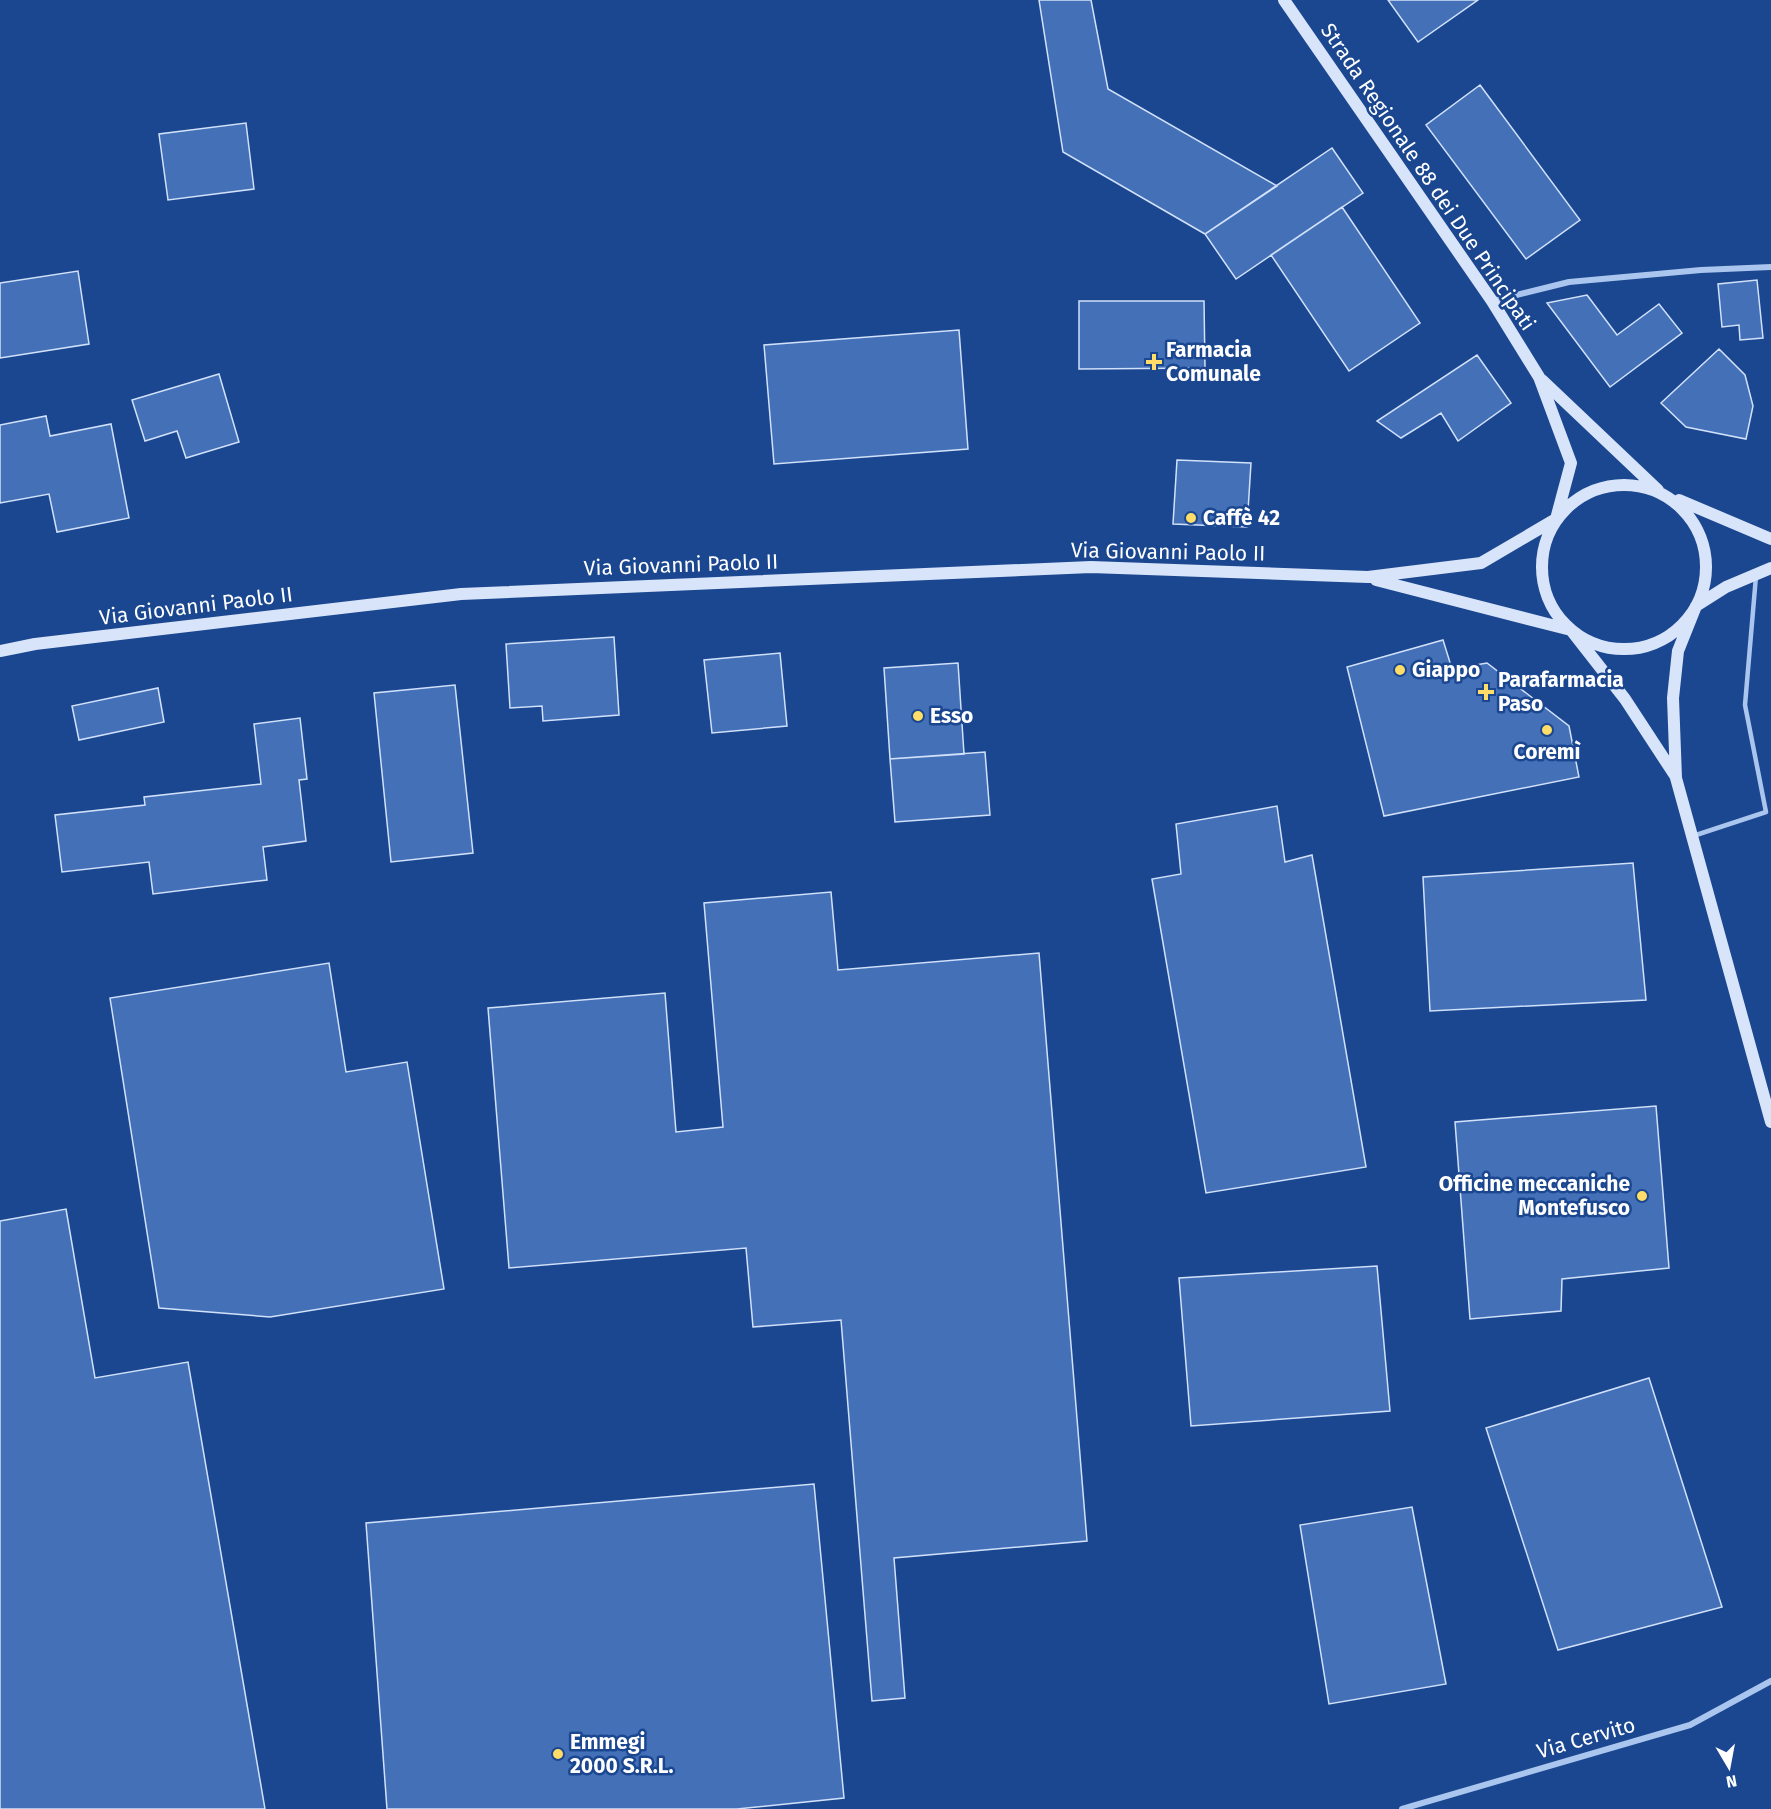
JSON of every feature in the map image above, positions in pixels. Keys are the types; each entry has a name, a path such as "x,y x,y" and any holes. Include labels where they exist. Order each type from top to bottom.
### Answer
{"main road":[{"name":"Strada Regionale 88 dei Due Principati","path":"1284,0 1492,301 1539,377 1571,463 1556,519 1544,546 1542,574 1548,598 1555,612 1625,699 1676,778"},
{"name":"Strada Regionale 88 dei Due Principati","path":"1539,377 1661,492 1686,511 1703,543 1706,577 1678,651 1672,698 1676,778 1771,1122"},
{"name":"Strada Regionale 88 dei Due Principati","path":"1556,519 1585,494 1610,485 1636,485 1661,492"},
{"path":"1661,492 1771,539"},
{"path":"1368,577 1481,563 1556,519"},
{"name":"Via Giovanni Paolo II","path":"0,651 35,644 461,594 1091,567 1368,577"},
{"path":"1696,606 1726,587 1771,568"},
{"path":"1368,577 1570,630"},
{"name":"Strada Regionale 88 dei Due Principati","path":"1570,630 1583,638 1609,648 1637,648 1655,643 1673,632 1696,606"}],"street":[{"path":"1492,301 1569,282 1701,270 1771,267"},
{"name":"Via Cervito","path":"1402,1809 1690,1725 1771,1681"}],"lane":[{"path":"1693,836 1766,812 1745,705 1756,574"}],"building":[{"path":"1039,0 1091,0 1108,89 1277,186 1205,234 1063,152"},
{"path":"1388,0 1478,0 1418,42"},
{"path":"1480,85 1580,220 1526,259 1426,125"},
{"path":"246,123 254,189 168,200 159,134"},
{"path":"1332,148 1363,193 1236,279 1205,234"},
{"path":"1342,207 1420,323 1349,371 1271,255"},
{"path":"78,271 89,344 0,358 0,283"},
{"path":"1757,280 1763,338 1740,340 1739,325 1722,327 1718,284"},
{"path":"1587,295 1617,335 1659,304 1682,333 1610,387 1547,303"},
{"path":"1079,301 1204,301 1205,368 1079,369"},
{"path":"959,330 968,449 774,464 764,345"},
{"path":"1719,349 1745,375 1753,406 1746,439 1686,427 1661,403"},
{"path":"1477,355 1511,403 1458,441 1441,413 1401,438 1377,421"},
{"path":"219,374 239,442 186,458 177,431 145,441 132,400"},
{"path":"46,416 50,436 111,424 129,518 57,532 49,494 0,503 0,425"},
{"path":"1177,460 1251,463 1247,527 1173,524"},
{"path":"614,637 619,715 543,721 542,706 510,708 506,644"},
{"path":"1443,640 1452,669 1487,663 1569,726 1579,777 1384,816 1347,667"},
{"path":"780,653 787,726 712,733 704,660"},
{"path":"958,663 964,754 890,759 884,668"},
{"path":"455,685 473,853 391,862 374,693"},
{"path":"158,688 164,722 79,740 72,706"},
{"path":"300,718 307,779 299,780 306,841 263,847 267,880 153,894 149,862 62,872 55,815 145,805 144,797 261,784 254,724"},
{"path":"985,752 990,815 895,822 890,759"},
{"path":"1277,806 1285,862 1312,855 1366,1167 1206,1193 1152,879 1181,874 1176,824"},
{"path":"1633,863 1646,1000 1430,1011 1423,877"},
{"path":"831,892 838,970 1039,953 1087,1541 894,1558 905,1698 872,1701 841,1320 753,1327 746,1248 509,1268 488,1008 665,993 676,1132 723,1127 704,903"},
{"path":"329,963 346,1072 407,1062 444,1289 270,1317 159,1308 110,998"},
{"path":"1656,1106 1669,1268 1562,1279 1561,1311 1470,1319 1455,1122"},
{"path":"66,1209 95,1378 188,1362 265,1809 0,1809 0,1221"},
{"path":"1377,1266 1390,1411 1191,1426 1179,1278"},
{"path":"1649,1378 1722,1607 1558,1650 1486,1428"},
{"path":"814,1484 844,1798 737,1809 387,1809 366,1523"},
{"path":"1412,1507 1446,1684 1329,1704 1300,1525"}],"place":[{"name":"Farmacia Comunale","path":"1154,362"},
{"name":"Caffè 42","path":"1191,518"},
{"name":"Giappo","path":"1400,670"},
{"name":"Parafarmacia Paso","path":"1486,692"},
{"name":"Esso","path":"918,716"},
{"name":"Coremì","path":"1547,730"},
{"name":"Officine meccaniche Montefusco","path":"1642,1196"},
{"name":"Emmegi 2000 S.R.L.","path":"558,1754"}]}
